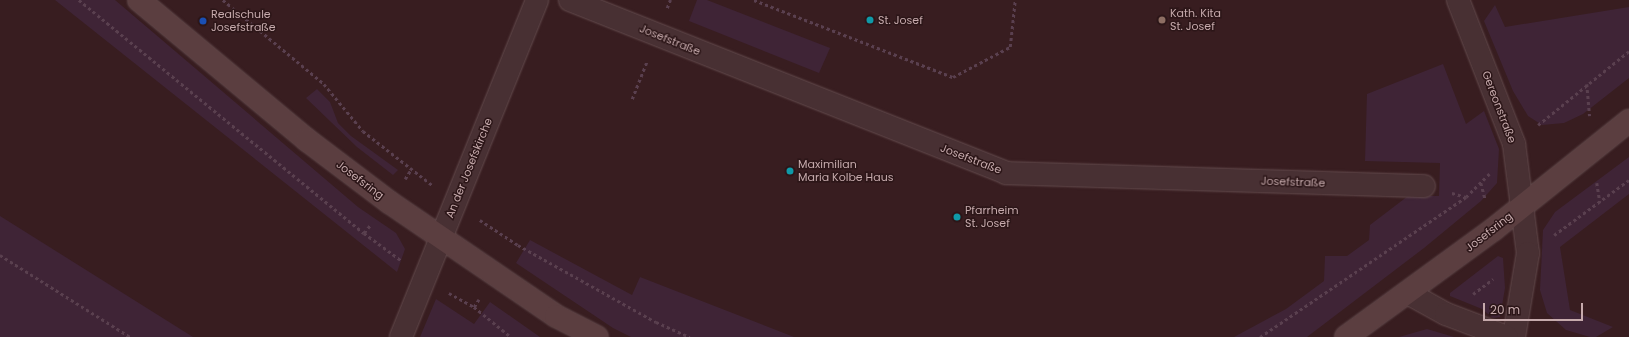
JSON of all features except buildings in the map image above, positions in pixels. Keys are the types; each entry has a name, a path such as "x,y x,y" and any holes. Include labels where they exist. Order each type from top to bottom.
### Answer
{"main road":[{"name":"Josefsring","path":"139,0 307,140 440,239 556,316 597,337"},
{"name":"Josefsring","path":"1346,337 1408,293 1629,121"}],"street":[{"name":"An der Josefskirche","path":"401,337 537,0"},
{"name":"Josefstraße","path":"570,0 1006,173 1424,186"},
{"name":"Gereonstraße","path":"1458,0 1514,144 1528,253 1514,337"},
{"path":"1408,293 1446,314 1507,337"}],"path":[{"path":"79,0 364,233 425,279 474,307 511,337"},
{"path":"754,0 953,77 1010,47 1015,0"},
{"path":"1260,337 1466,197 1514,144 1629,51"},
{"path":"1528,253 1629,180"},
{"path":"0,255 130,337"}],"shaded area":[{"path":"55,0 115,0 358,207 396,233 405,249 397,272"},
{"path":"697,0 707,0 830,48 819,73 689,21"},
{"path":"1495,5 1505,27 1629,7 1629,78 1583,114 1564,123 1542,125 1528,116 1513,91 1484,21"},
{"path":"1443,64 1466,124 1484,111 1499,149 1497,183 1481,201 1424,248 1307,337 1234,337 1286,309 1324,281 1325,256 1347,256 1369,240 1370,225 1408,196 1439,196 1440,163 1365,161 1367,94"},
{"path":"317,89 330,102 338,123 351,136 398,170 393,175 357,147 306,98"},
{"path":"1629,157 1629,194 1560,247 1570,310 1613,327 1596,337 1590,337 1566,330 1547,313 1540,290 1543,230 1555,212"},
{"path":"0,216 193,337 0,337"},
{"path":"530,240 632,295 640,277 794,337 631,337 613,328 516,263"},
{"path":"1498,256 1503,258 1505,288 1500,317 1493,318 1482,309 1450,296 1450,293"},
{"path":"436,299 474,324 490,302 540,337 420,337"},
{"path":"1427,329 1454,337 1399,337"}],"place":[{"name":"St. Josef","path":"870,20"},
{"name":"Kath. Kita St. Josef","path":"1162,20"},
{"name":"Realschule Josefstraße","path":"203,21"},
{"name":"Maximilian Maria Kolbe Haus","path":"790,171"},
{"name":"Pfarrheim St. Josef","path":"957,217"}]}
